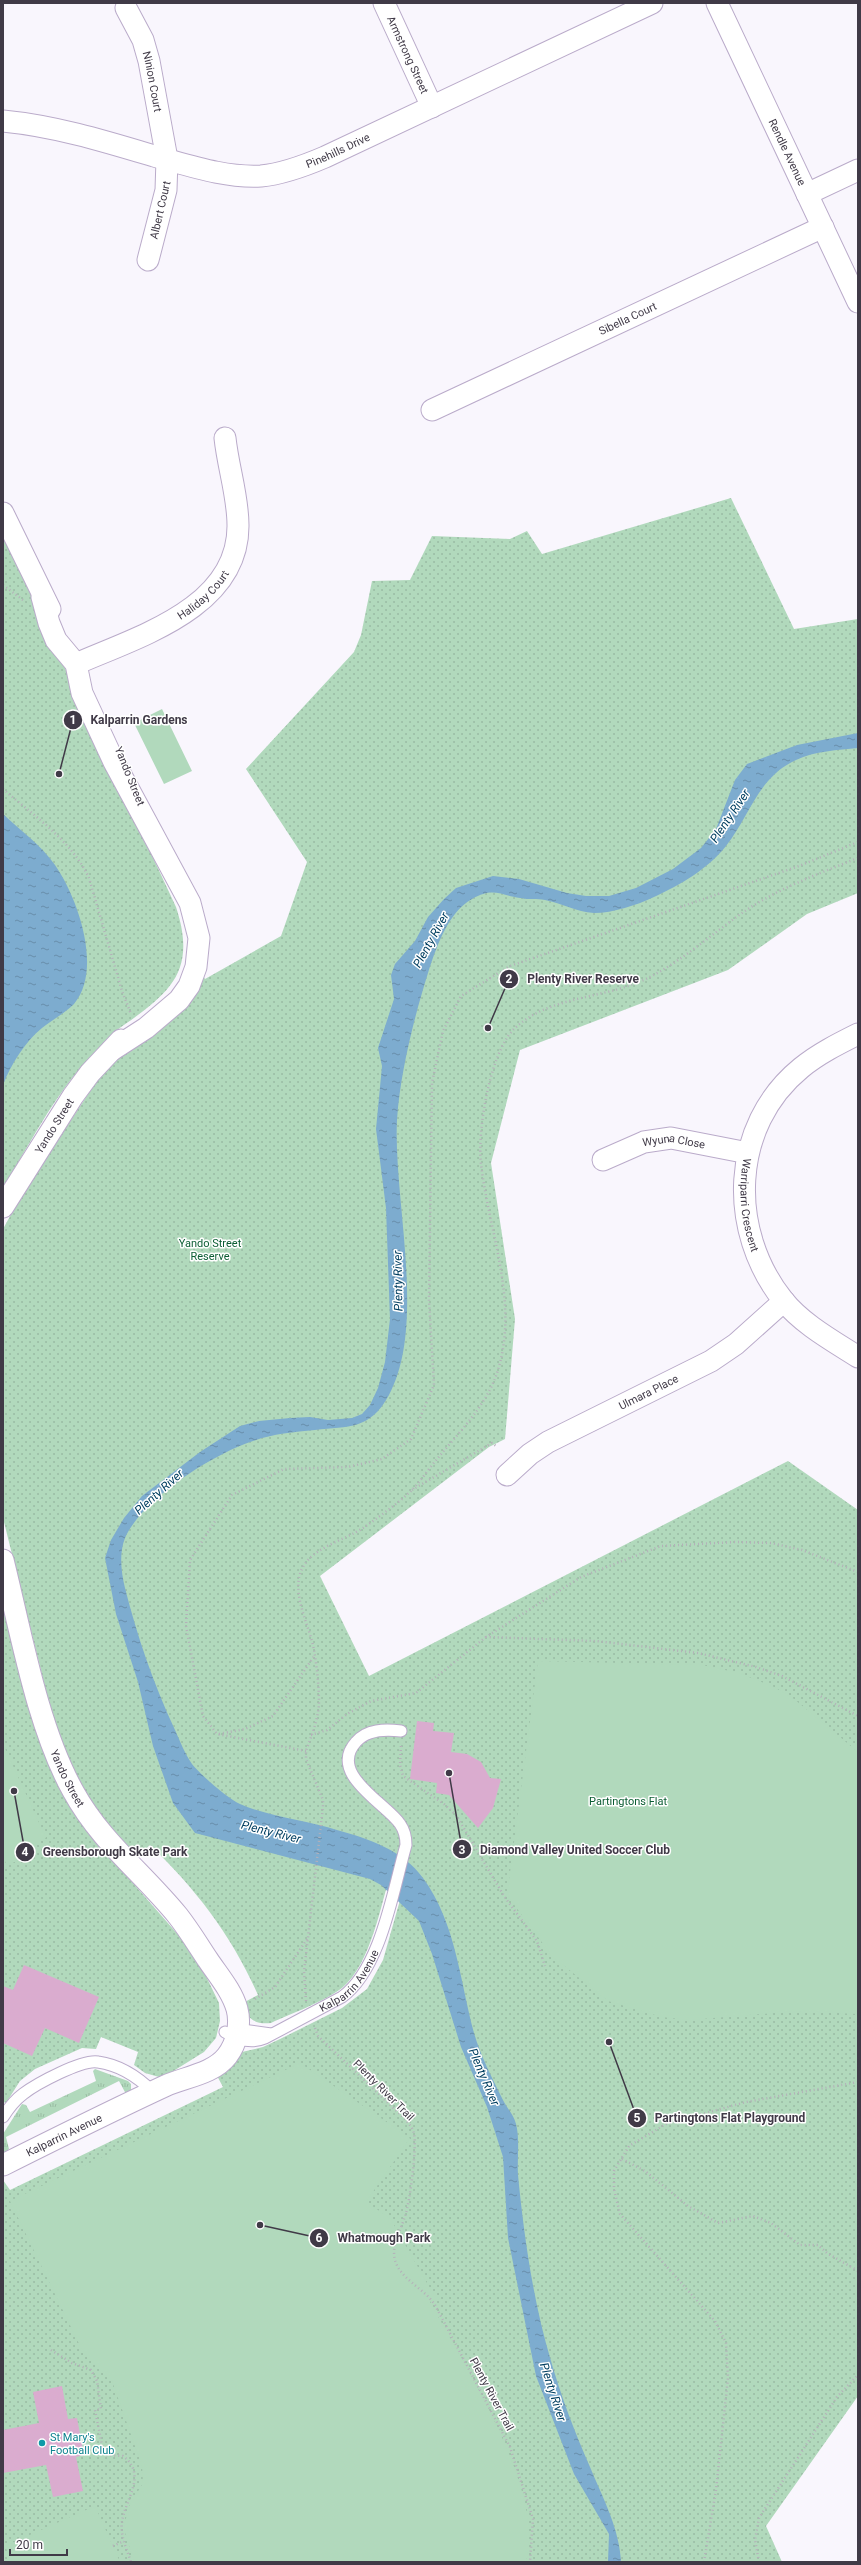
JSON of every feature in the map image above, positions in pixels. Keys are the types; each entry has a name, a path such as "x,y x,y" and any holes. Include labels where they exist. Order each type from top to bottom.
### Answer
{"street":[{"name":"Armstrong Street","path":"384,3 432,106"},
{"name":"Pinehills Drive","path":"3,121 83,135 167,159 240,176 284,172 325,157 652,3"},
{"name":"Rendle Avenue","path":"717,3 858,302"},
{"name":"Ninion Court","path":"126,8 143,40 149,61 167,159"},
{"name":"Albert Court","path":"148,260 166,190 167,159"},
{"path":"807,194 858,170"},
{"name":"Sibella Court","path":"432,410 822,227"},
{"name":"Haliday Court","path":"81,661 189,611 214,589 224,576 237,542 238,526 226,438"},
{"path":"3,513 42,597 69,639 81,661"},
{"name":"Yando Street","path":"81,661 92,691 126,762 152,831 169,867 190,903 196,920 199,938 196,967 189,986 179,1000 146,1028 112,1050"},
{"name":"Yando Street","path":"3,1207 73,1096 90,1073 136,1024 172,992 181,979 190,948 183,910 169,867"},
{"name":"Warriparri Crescent","path":"858,1034 817,1056 784,1085 768,1106 748,1153 744,1175 743,1200 748,1229 766,1275 784,1301 809,1324 858,1357"},
{"name":"Wyuna Close","path":"603,1160 644,1142 671,1138 748,1153"},
{"name":"Ulmara Place","path":"507,1475 530,1454 548,1442 711,1361 736,1344 784,1301"},
{"name":"Yando Street","path":"3,1560 51,1743 73,1791 109,1843 178,1916 206,1957 226,2014 234,2026"},
{"name":"Kalparrin Avenue","path":"3,2164 160,2088 211,2053 234,2026"}],"lane":[{"name":"Kalparrin Avenue","path":"234,2026 252,2042 265,2038 342,1997 361,1980 375,1952 406,1845 406,1837 399,1823 375,1802 354,1776 349,1766 349,1755 352,1747 364,1735 375,1731 401,1731"},
{"path":"3,2117 22,2094 41,2083 88,2062 97,2062 129,2072 160,2088"}],"path":[{"path":"3,789 70,849 82,863 89,878 122,991 136,1024"},
{"path":"497,1447 492,1443 478,1450 412,1490 360,1530 316,1554 301,1570 299,1587 300,1598 314,1655 319,1704 306,1751 217,1734 203,1716 186,1626 190,1560 232,1495 284,1469 348,1467 382,1459 411,1439 434,1385 429,1300 432,1083 443,1031 461,996 510,966 799,866 858,842"},
{"path":"412,1490 482,1404 493,1384 502,1354 505,1320 504,1285 480,1156 484,1109 492,1074 508,1037 527,1019 547,1008 641,981 770,896 808,878 858,858"},
{"path":"311,1735 327,1730 347,1714 371,1702 416,1693 486,1638 581,1577 660,1546 735,1542 771,1543 802,1550 858,1572"},
{"path":"486,1638 596,1641 698,1653 756,1666 782,1676 858,1716"},
{"path":"217,1734 245,1729 273,1716 314,1655"},
{"path":"401,1731 400,1765 403,1776 444,1804 456,1815 504,1896 537,1941 545,1966"},
{"name":"Plenty River Trail","path":"306,1751 306,1759 323,1800 304,1988 309,2014 318,2036 405,2119 413,2130 415,2140 410,2197 396,2240 395,2260 403,2273 428,2294 435,2304 505,2435 523,2483 533,2519 530,2562"},
{"path":"234,2026 275,1987 308,1937"},
{"path":"704,2562 716,2490 728,2378 726,2344 715,2321 620,2214 614,2189 614,2171 629,2146 666,2124 746,2102 858,2082"},
{"path":"622,2159 645,2171 688,2206 718,2223 753,2216 771,2223 800,2245 818,2245 827,2253 858,2271"},
{"path":"51,2350 72,2363 87,2367 94,2375 101,2409 95,2410 104,2455 123,2456 133,2469 135,2486 122,2522 124,2541 132,2562"},
{"path":"759,2562 755,2540 759,2518 837,2397 858,2375"},
{"path":"113,2546 124,2541"}],"green space":[{"path":"731,498 794,629 858,619 858,893 807,914 728,970 520,1050 491,1163 515,1319 505,1439 489,1447 320,1576 369,1676 788,1461 858,1510 858,2396 766,2526 782,2562 3,2562 3,2180 10,2190 223,2087 215,2072 242,2052 263,2047 342,2008 367,1989 383,1960 406,1879 392,1868 368,1949 352,1977 342,1988 317,2003 271,2023 256,2022 249,2017 241,2004 258,1995 237,1953 212,1914 183,1879 150,1845 136,1858 124,1849 85,1792 73,1771 54,1723 3,1518 3,1229 21,1196 98,1079 200,970 205,979 281,936 307,862 246,769 354,652 361,635 372,581 410,580 432,536 510,539 527,531 542,554"},
{"path":"3,535 176,907 182,930 183,949 180,966 174,980 164,993 151,1005 117,1030 112,1039 88,1060 76,1074 42,1122 3,1189"},
{"path":"162,709 192,771 164,784 134,723"},
{"path":"3,1596 104,1850 188,1946 203,1970 219,2003 220,2021 216,2038 204,2052 167,2075 159,2077 145,2073 134,2065 138,2052 101,2037 96,2049 82,2048 35,2069 20,2081 6,2103 3,2102"},
{"name":"Partingtons Flat","path":"538,1661 702,1665 739,1673 774,1687 794,1699 858,1752 858,2014 798,2011 689,2020 662,2017 608,2001 552,1956 507,1895"},
{"path":"3,1744 46,1838 18,1851 22,1859 7,1865 3,1857"},
{"path":"300,2063 410,2138 366,2202 390,2218 436,2299 430,2302 481,2393 498,2429 513,2465 524,2500 529,2533 526,2562 134,2562 124,2529 128,2508 143,2483 142,2466 112,2381 83,2352 10,2201"},
{"path":"95,2069 128,2081 131,2084 131,2091 126,2094 119,2081 6,2137 9,2149 3,2154 3,2134 22,2104 26,2105 30,2112 96,2081 93,2071"},
{"path":"95,2506 120,2562 12,2562 5,2546"}],"water":[{"name":"Plenty River","path":"858,733 858,748 827,751 803,757 783,767 772,776 763,787 726,846 711,862 693,876 647,900 633,906 617,910 594,913 581,911 545,900 523,899 496,893 486,893 472,899 456,913 439,942 428,973 413,1027 401,1084 397,1120 397,1152 406,1260 406,1333 400,1366 389,1395 374,1415 358,1424 338,1428 283,1434 260,1439 237,1447 199,1467 162,1494 147,1508 134,1523 125,1538 122,1550 121,1563 124,1582 135,1624 147,1660 160,1696 185,1752 196,1769 221,1792 240,1804 263,1812 349,1833 384,1847 406,1860 415,1868 434,1895 443,1914 456,1953 477,2042 492,2077 516,2124 518,2143 518,2175 523,2221 534,2292 551,2361 564,2401 614,2525 620,2549 621,2562 608,2562 609,2534 574,2474 536,2376 508,2238 503,2157 487,2107 461,2047 432,1954 419,1921 381,1885 370,1879 195,1833 173,1803 153,1746 138,1682 116,1614 105,1558 111,1540 124,1518 142,1496 200,1452 240,1426 259,1421 290,1418 310,1417 328,1420 352,1418 362,1414 370,1405 378,1388 385,1362 390,1319 386,1208 376,1129 382,1066 378,1048 394,999 391,975 395,964 415,941 428,917 444,899 456,888 493,876 519,879 567,893 586,896 609,896 636,888 673,869 701,848 716,829 735,780 747,764 797,745"},
{"path":"3,814 43,851 64,879 79,915 87,954 86,973 82,990 74,1004 42,1028 30,1040 14,1061 3,1085"}],"building":[{"path":"417,1721 434,1723 433,1731 454,1733 451,1752 467,1754 481,1762 490,1778 501,1779 493,1808 478,1828 449,1795 436,1793 437,1783 410,1779"},
{"path":"24,1965 99,1997 79,2043 45,2028 32,2056 3,2043 3,1986 13,1990"},
{"name":"St Mary's Football Club","path":"62,2386 68,2419 77,2418 84,2455 76,2457 83,2491 53,2497 46,2465 3,2473 3,2430 39,2423 33,2392"}],"place":[{"name":"Kalparrin Gardens","path":"59,774"},
{"name":"Plenty River Reserve","path":"488,1028"},
{"name":"Diamond Valley United Soccer Club","path":"449,1773"},
{"name":"Greensborough Skate Park","path":"14,1791"},
{"name":"Partingtons Flat Playground","path":"609,2042"},
{"name":"Whatmough Park","path":"260,2225"},
{"name":"St Mary's Football Club","path":"42,2443"}],"park label":[{"name":"Yando Street Reserve","path":"210,1249"}]}
